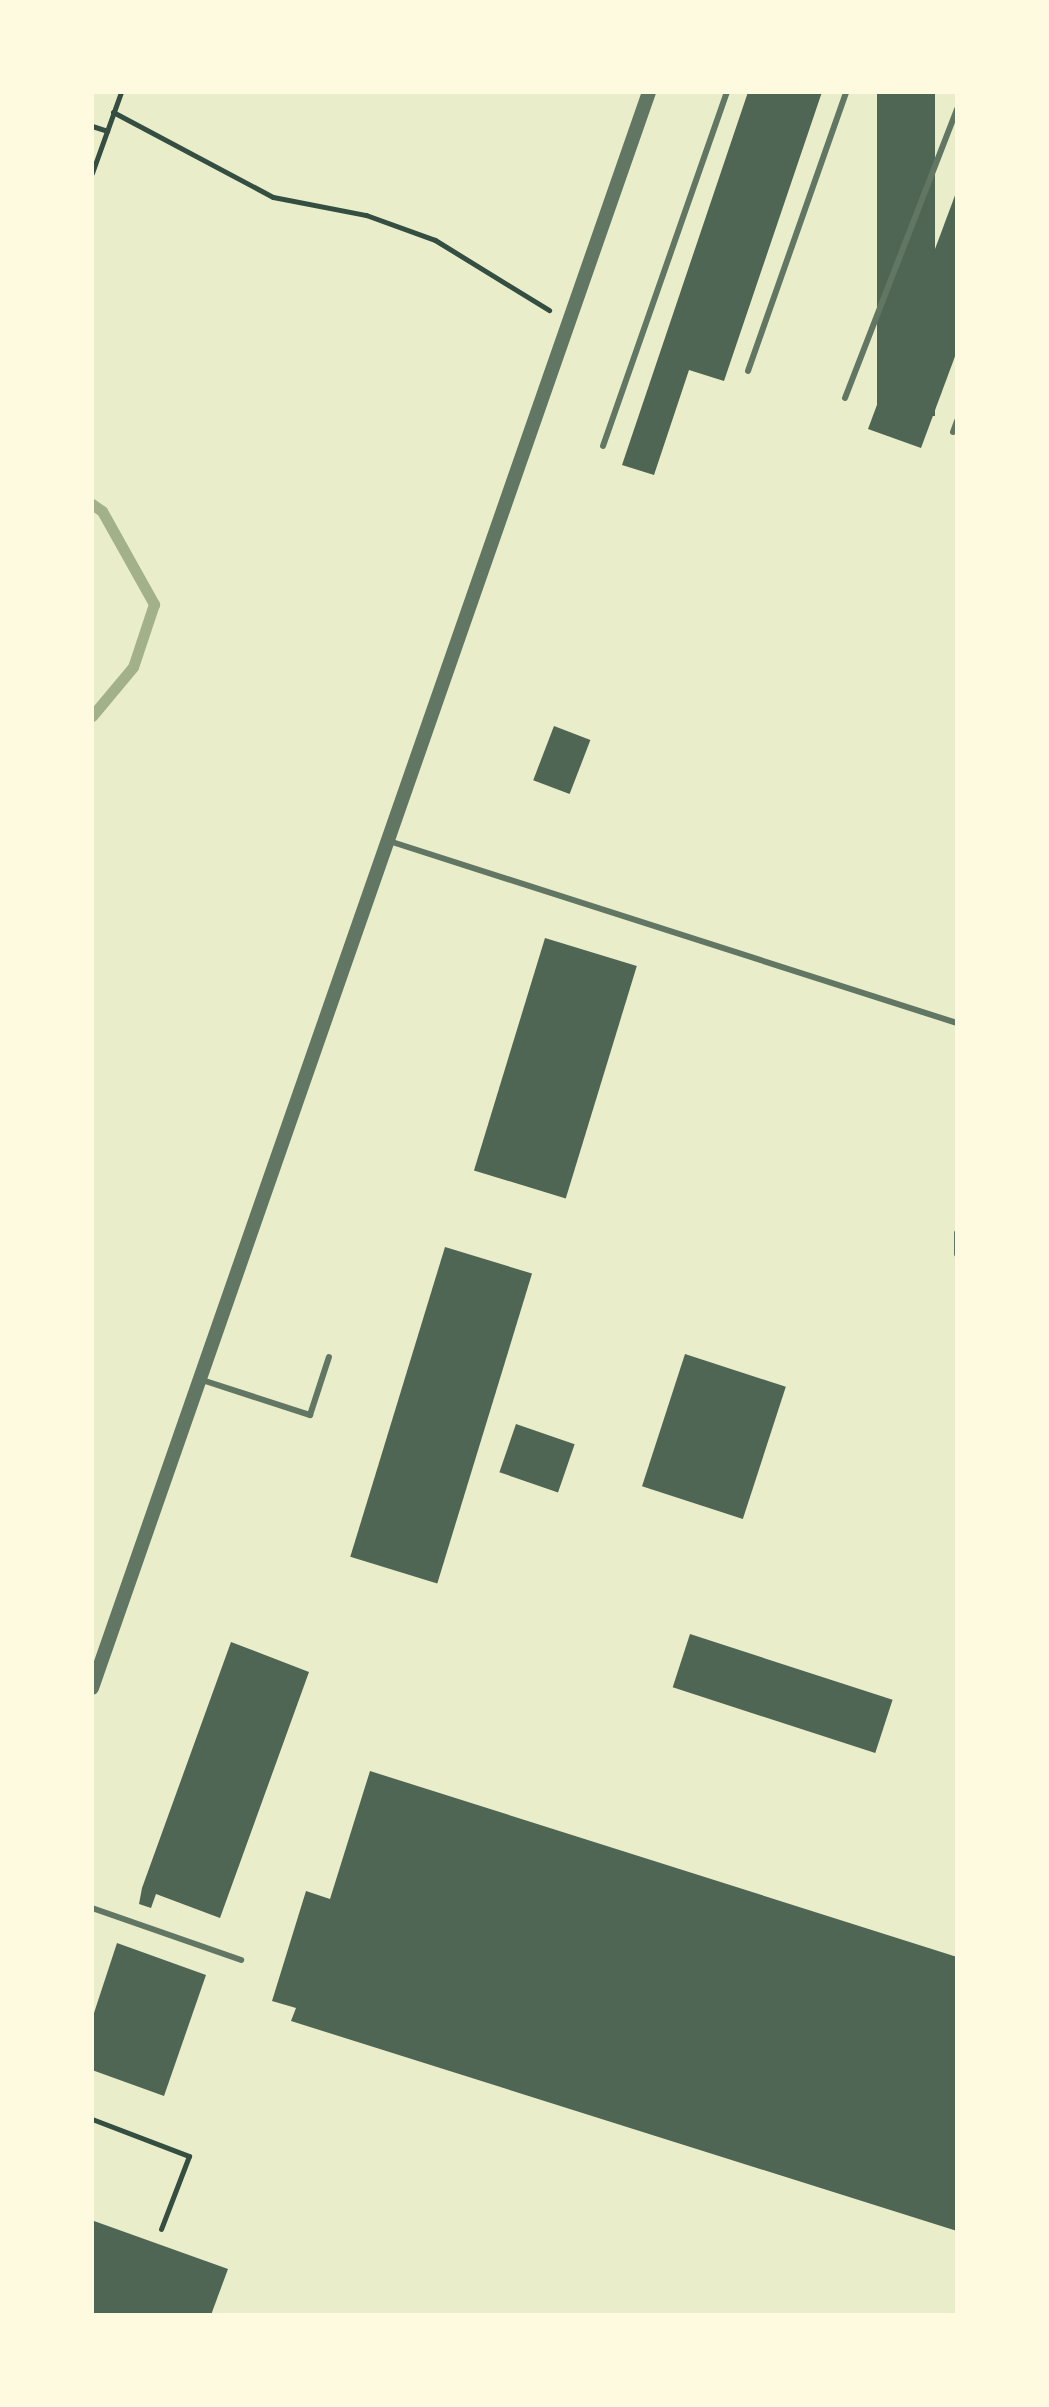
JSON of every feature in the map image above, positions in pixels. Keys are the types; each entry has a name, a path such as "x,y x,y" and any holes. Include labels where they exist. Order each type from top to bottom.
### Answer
{"street":[{"path":"92,1688 649,92"}],"lane":[{"path":"603,446 727,92"},
{"path":"748,371 846,92"},
{"path":"845,398 957,109"},
{"path":"953,432 957,421"},
{"path":"389,841 957,1023"},
{"path":"957,1233 957,1254"},
{"path":"199,1379 310,1415 329,1357"},
{"path":"92,1908 241,1960"}],"path":[{"path":"92,173 121,92"},
{"path":"113,112 273,197 366,215 435,240 493,280 569,321"},
{"path":"92,126 107,131"},
{"path":"92,2119 189,2156 161,2229"}],"building":[{"path":"748,92 822,92 724,381 689,370 654,475 622,465"},
{"path":"877,92 935,92 935,416 877,416"},
{"path":"957,190 957,351 921,448 868,429"},
{"path":"554,726 590,740 570,794 533,780"},
{"path":"545,938 637,966 566,1198 474,1170"},
{"path":"445,1247 532,1274 437,1583 350,1557"},
{"path":"685,1354 786,1387 743,1519 642,1486"},
{"path":"516,1424 575,1444 558,1492 499,1472"},
{"path":"690,1634 893,1700 875,1753 673,1687"},
{"path":"231,1642 309,1672 220,1918 156,1894 151,1908 139,1904 142,1888"},
{"path":"370,1771 957,1957 957,2231 291,2021 296,2008 272,2001 306,1891 330,1899"},
{"path":"117,1943 206,1975 164,2096 92,2070 92,2019"},
{"path":"94,2221 228,2269 211,2315 92,2315"}],"waterway":[{"path":"92,504 102,511 154,604 133,667 92,716"}]}
